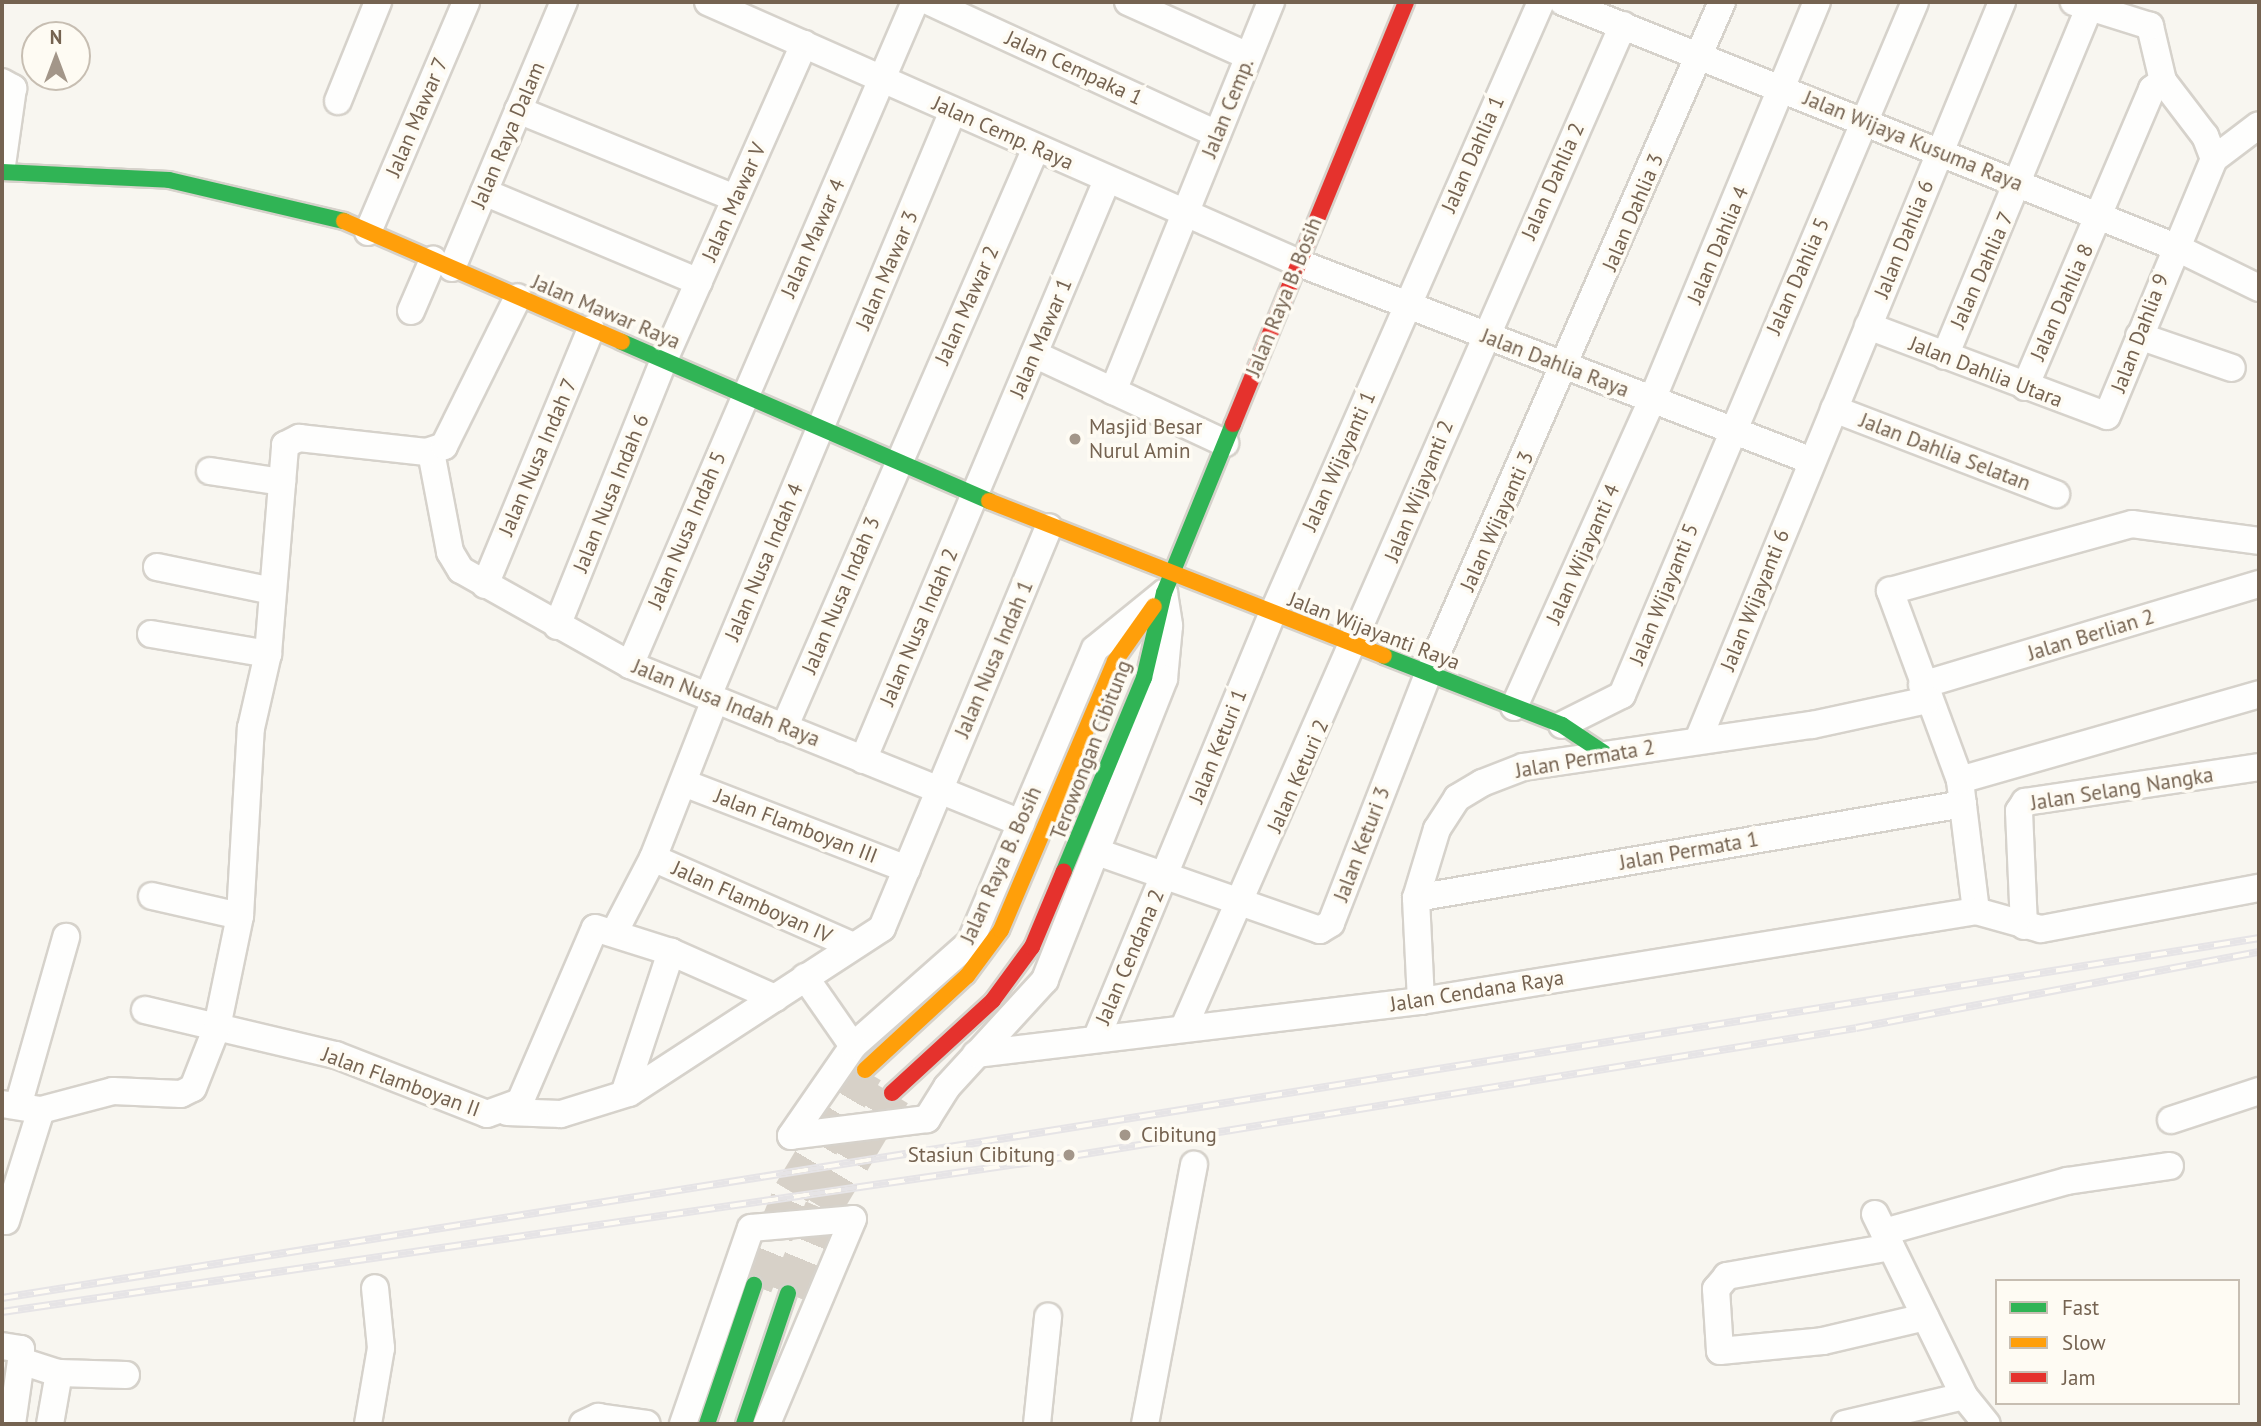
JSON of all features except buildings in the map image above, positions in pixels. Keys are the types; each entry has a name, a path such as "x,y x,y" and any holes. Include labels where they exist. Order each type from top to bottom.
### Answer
{"main road":[{"name":"Jalan Raya B. Bosih","path":"1168,584 1406,2"},
{"name":"Jalan Mawar Raya","path":"2,172 169,180 329,215 1049,527 1168,584"},
{"name":"Jalan Wijayanti Raya","path":"1168,584 1272,615 1562,725 1604,753"},
{"name":"Terowongan Cibitung","path":"865,1070 967,976 1001,930 1115,661 1168,584"},
{"name":"Terowongan Cibitung","path":"892,1093 993,1000 1032,947 1144,678 1168,584"},
{"path":"707,1424 754,1285"},
{"path":"744,1424 788,1293"}],"street":[{"path":"338,101 377,2"},
{"name":"Jalan Mawar 7","path":"368,232 466,2"},
{"name":"Jalan Raya Dalam","path":"411,311 484,192 564,2"},
{"name":"Jalan Cemp. Raya","path":"708,2 1185,215 1299,262"},
{"name":"Jalan Mawar 4","path":"745,395 915,2"},
{"name":"Jalan Cempaka 1","path":"930,2 1217,134"},
{"path":"1128,2 1248,56"},
{"name":"Jalan Cemp.","path":"1113,391 1270,2"},
{"name":"Jalan Dahlia 1","path":"1406,307 1541,2"},
{"name":"Jalan Wijaya Kusuma Raya","path":"1563,2 2173,246 2259,288"},
{"name":"Jalan Dahlia 3","path":"1567,368 1722,2"},
{"name":"Jalan Dahlia 4","path":"1652,400 1817,2"},
{"name":"Jalan Dahlia 5","path":"1731,430 1915,2"},
{"name":"Jalan Dahlia 6","path":"1834,410 2002,2"},
{"path":"2088,3 2150,11 2163,80 2205,136 2214,159 2259,125"},
{"name":"Jalan Dahlia 7","path":"1945,356 2020,184 2088,3"},
{"name":"Jalan Dahlia 2","path":"1483,336 1623,25"},
{"name":"Jalan Mawar V","path":"664,360 804,44"},
{"name":"Jalan Dahlia 8","path":"2025,387 2100,217 2152,89 2163,80"},
{"path":"2,82 13,92 2,165"},
{"path":"519,110 735,198"},
{"name":"Jalan Mawar 3","path":"821,428 953,111"},
{"name":"Jalan Mawar 2","path":"898,462 1037,148"},
{"name":"Jalan Dahlia 9","path":"2104,418 2173,246 2214,159"},
{"name":"Jalan Mawar 1","path":"975,495 1107,180"},
{"path":"484,192 699,282"},
{"name":"Jalan Dahlia Raya","path":"1299,262 1406,307 1812,461"},
{"path":"20,1107 113,1091 187,1092 217,1027 240,915 251,728 268,654 285,445 299,438 437,449 518,297"},
{"name":"Jalan Wijayanti 1","path":"1272,615 1406,307"},
{"name":"Jalan Dahlia Utara","path":"1868,326 2104,418"},
{"name":"Jalan Nusa Indah 7","path":"485,585 591,328"},
{"name":"Jalan Wijayanti 2","path":"1355,647 1483,336"},
{"path":"2139,336 2232,368"},
{"path":"1034,354 1224,443"},
{"name":"Jalan Nusa Indah 6","path":"557,626 664,360"},
{"name":"Jalan Wijayanti 3","path":"1428,674 1567,368"},
{"name":"Jalan Nusa Indah 5","path":"630,665 745,395"},
{"name":"Jalan Wijayanti 4","path":"1514,707 1652,400"},
{"name":"Jalan Wijayanti 6","path":"1698,740 1834,410"},
{"name":"Jalan Dahlia Selatan","path":"1834,410 2056,494"},
{"name":"Jalan Nusa Indah 4","path":"684,783 711,698 821,428"},
{"name":"Jalan Wijayanti 5","path":"1562,725 1622,695 1731,430"},
{"name":"Jalan Nusa Indah Raya","path":"437,449 450,552 461,570 630,665 1021,823"},
{"name":"Jalan Nusa Indah 3","path":"784,727 898,462"},
{"path":"210,471 282,482"},
{"name":"Jalan Nusa Indah 2","path":"863,760 975,495"},
{"path":"2259,541 2132,524 1892,589 1961,792 1976,911 2041,929 2259,888"},
{"name":"Jalan Nusa Indah 1","path":"507,1112 561,1114 624,1094 775,998 892,916 938,790 1049,527"},
{"path":"157,567 273,592"},
{"name":"Jalan Raya B. Bosih","path":"1168,584 1169,626 1164,680 1100,853 1045,980 976,1054 927,1119 790,1136 853,1046 970,943 1095,649 1168,584"},
{"name":"Jalan Berlian 2","path":"1925,692 2259,584"},
{"name":"Jalan Keturi 1","path":"1164,877 1272,615"},
{"path":"151,634 268,654"},
{"name":"Jalan Keturi 2","path":"1184,1027 1355,647"},
{"name":"Jalan Keturi 3","path":"1100,853 1240,905 1320,930 1331,923 1428,674"},
{"name":"Jalan Permata 2","path":"1421,1001 1416,898 1437,829 1457,798 1523,767 1604,753 1811,725 1925,692"},
{"name":"Jalan Permata 1","path":"1416,898 1961,792 2259,694"},
{"name":"Jalan Selang Nangka","path":"2024,926 2019,811 2025,802 2259,767"},
{"name":"Jalan Flamboyan II","path":"145,1010 336,1055 462,1108 507,1112 520,1102 605,930 653,858 684,783"},
{"name":"Jalan Flamboyan III","path":"684,783 907,869"},
{"name":"Jalan Flamboyan IV","path":"653,858 851,945"},
{"name":"Jalan Cendana 2","path":"1097,1037 1164,877"},
{"path":"152,896 240,915"},
{"name":"Jalan Cendana Raya","path":"976,1054 1097,1037 1421,1001 1976,911"},
{"path":"605,930 671,952 775,998"},
{"path":"6,1221 20,1107 66,937"},
{"path":"624,1094 671,952"},
{"path":"805,977 853,1046"},
{"path":"2171,1120 2259,1091"},
{"path":"1145,1424 1194,1165"},
{"path":"1925,1317 1824,1341 1720,1351 1716,1289 1727,1276 2043,1186 2170,1167"},
{"path":"683,1424 751,1228 853,1219 767,1424"},
{"path":"1884,1231 1964,1396 1987,1424"},
{"path":"375,1288 381,1348 368,1424 376,1424"},
{"path":"1037,1424 1048,1317"},
{"path":"12,1424 12,1353 59,1373 126,1375"},
{"path":"50,1424 59,1373"},
{"path":"1845,1424 1964,1396"},
{"path":"583,1424 598,1417 646,1424"}],"tunnel":[{"path":"754,1285 792,1192 865,1070"},
{"path":"788,1293 823,1208 892,1093"}],"railway":[{"path":"2,1298 2259,938"},
{"path":"2,1312 1072,1156 1856,1028 2259,952"}],"traffic: fast":[{"path":"2,172 169,180 344,221"},
{"path":"622,342 989,501"},
{"path":"1064,871 1144,678 1164,593 1233,424"},
{"path":"1384,656 1562,725 1604,753"},
{"path":"707,1424 754,1285"},
{"path":"744,1424 788,1293"}],"traffic: slow":[{"path":"344,221 622,342"},
{"path":"989,501 1384,656"},
{"path":"865,1070 967,976 1001,930 1115,661 1154,606"}],"traffic: jam":[{"path":"1233,424 1406,2"},
{"path":"892,1093 993,1000 1032,947 1064,871"}],"place":[{"name":"Masjid Besar Nurul Amin","path":"1075,439"},
{"name":"Cibitung","path":"1125,1135"},
{"name":"Stasiun Cibitung","path":"1069,1155"}]}
